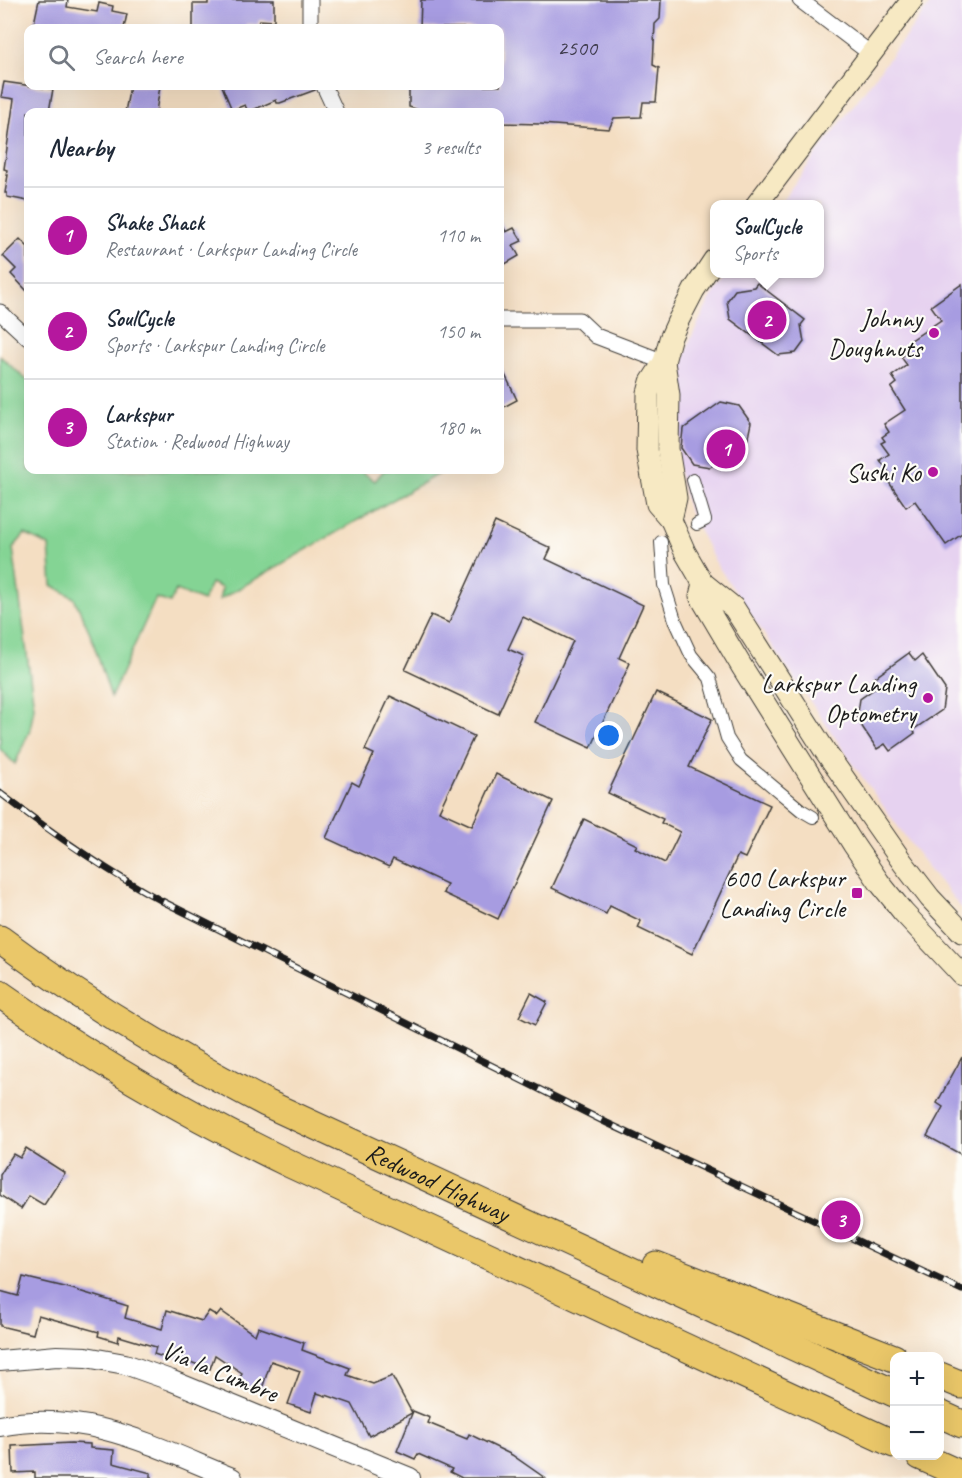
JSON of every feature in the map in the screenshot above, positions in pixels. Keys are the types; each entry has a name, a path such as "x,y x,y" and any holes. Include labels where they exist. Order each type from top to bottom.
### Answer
{"highway":[{"name":"Redwood Highway","path":"0,939 75,992 155,1043 266,1103 890,1391"},
{"name":"Redwood Highway","path":"0,994 99,1061 210,1124 301,1169 890,1442"},
{"path":"381,1157 890,1356"},
{"path":"944,1378 962,1385"},
{"path":"944,1416 962,1424"},
{"path":"913,1460 931,1478"},
{"path":"930,1460 962,1475"}],"main road":[{"path":"760,200 912,0"},
{"path":"710,266 679,319 670,339 664,362 669,395 668,449 676,498 671,520 685,552 703,582 734,608 825,751 890,845 930,897 962,932"},
{"path":"703,582 700,596 705,605 853,844 903,912 962,975"}],"street":[{"path":"310,0 310,24"},
{"path":"800,0 871,54"},
{"path":"326,90 334,108"},
{"path":"0,312 24,334"},
{"path":"504,320 579,320 596,336 664,362"},
{"path":"693,480 705,520 697,524"},
{"path":"661,542 664,585 675,620 692,654 710,678 727,738 741,760 801,810 813,817"},
{"name":"Via la Cumbre","path":"0,1361 57,1356 125,1364 170,1380 410,1478"},
{"path":"0,1426 39,1421 87,1424 127,1436 232,1478"}],"shaded area":[{"path":"933,0 962,0 962,909 917,853 855,767 715,562 688,509 677,465 677,396 682,365 691,338 710,299 724,278 824,278 824,200 782,200"}],"green space":[{"path":"0,356 24,377 24,474 365,474 375,481 381,474 438,474 219,600 222,588 211,583 203,601 176,590 170,603 156,598 111,697 90,633 74,598 52,585 49,546 25,534 13,548 34,707 30,730 15,764 0,749"}],"building":[{"path":"39,0 68,0 67,7 97,12 99,3 113,6 112,11 127,14 125,24 34,24"},
{"path":"208,0 274,0 274,21 259,20 258,24 193,24 193,4 208,4"},
{"path":"421,0 661,0 660,19 655,24 653,65 659,68 656,102 643,102 641,117 614,118 609,129 504,123 504,108 409,107 409,90 504,90 504,24 420,24"},
{"path":"4,82 24,85 24,90 53,90 50,108 24,108 24,200 7,197 5,193 8,175 6,175 7,170 4,169 14,99 1,97"},
{"path":"129,90 159,90 157,108 126,108"},
{"path":"224,90 315,90 280,103 276,100 257,108 246,108 245,105 231,108"},
{"path":"504,228 506,232 514,228 522,241 513,245 519,256 504,265"},
{"path":"20,239 24,243 24,288 11,274 16,269 3,256"},
{"path":"757,283 805,320 801,325 804,342 796,353 778,355 730,319 727,301 735,290 754,287"},
{"path":"962,284 962,534 946,545 915,501 906,507 888,481 893,478 880,460 889,454 881,443 885,441 882,437 889,432 884,424 905,410 891,388 897,383 892,376 907,365 901,357 909,352 904,345 941,320 931,306"},
{"path":"504,372 517,400 504,407"},
{"path":"721,402 739,406 751,423 747,442 710,467 692,464 681,448 683,429"},
{"path":"495,522 551,548 546,559 643,605 619,658 630,663 591,748 535,722 573,641 523,617 508,649 524,656 498,714 405,670 431,615 449,623"},
{"path":"909,653 915,661 922,655 945,689 942,710 913,730 915,733 890,751 885,744 877,749 857,719 860,699 878,686 873,679"},
{"path":"656,692 712,719 689,767 770,805 745,858 738,855 692,954 638,928 641,921 610,906 606,914 552,888 584,819 637,845 635,848 665,863 680,832 661,823 663,819 608,793"},
{"path":"390,696 474,736 439,811 472,826 496,774 553,801 498,919 443,893 447,884 393,859 389,867 326,838 352,782 359,786 374,754 365,750"},
{"path":"531,993 547,1002 535,1025 519,1017"},
{"path":"962,1057 962,1155 927,1136 943,1107 937,1103"},
{"path":"26,1148 65,1173 44,1205 29,1196 21,1209 0,1195 0,1175 13,1154 20,1158"},
{"path":"23,1277 128,1306 125,1318 162,1329 167,1310 202,1321 209,1311 217,1316 221,1311 255,1335 258,1327 304,1343 302,1350 350,1368 347,1375 373,1384 392,1376 412,1413 369,1436 352,1404 317,1393 311,1412 288,1404 300,1371 271,1361 261,1392 238,1384 242,1373 215,1355 210,1369 170,1355 169,1359 154,1354 156,1347 119,1336 118,1342 98,1336 99,1332 38,1315 33,1334 0,1326 0,1291 18,1296"},
{"path":"413,1411 430,1418 428,1423 467,1439 469,1434 512,1455 545,1478 462,1478 450,1472 452,1469 418,1454 415,1459 397,1451"},
{"path":"90,1444 90,1448 114,1450 113,1463 151,1473 151,1478 35,1478 35,1472 13,1473 12,1446"}],"railway":[{"path":"0,793 79,850 162,901 607,1123 962,1290"}],"place":[{"name":"SoulCycle","path":"767,320"},
{"name":"Johnny Doughnuts","path":"934,333"},
{"name":"Shake Shack","path":"726,449"},
{"name":"Sushi Ko","path":"933,472"},
{"name":"Larkspur Landing Optometry","path":"928,698"},
{"name":"600 Larkspur Landing Circle","path":"857,893"},
{"name":"Larkspur","path":"841,1220"}]}
